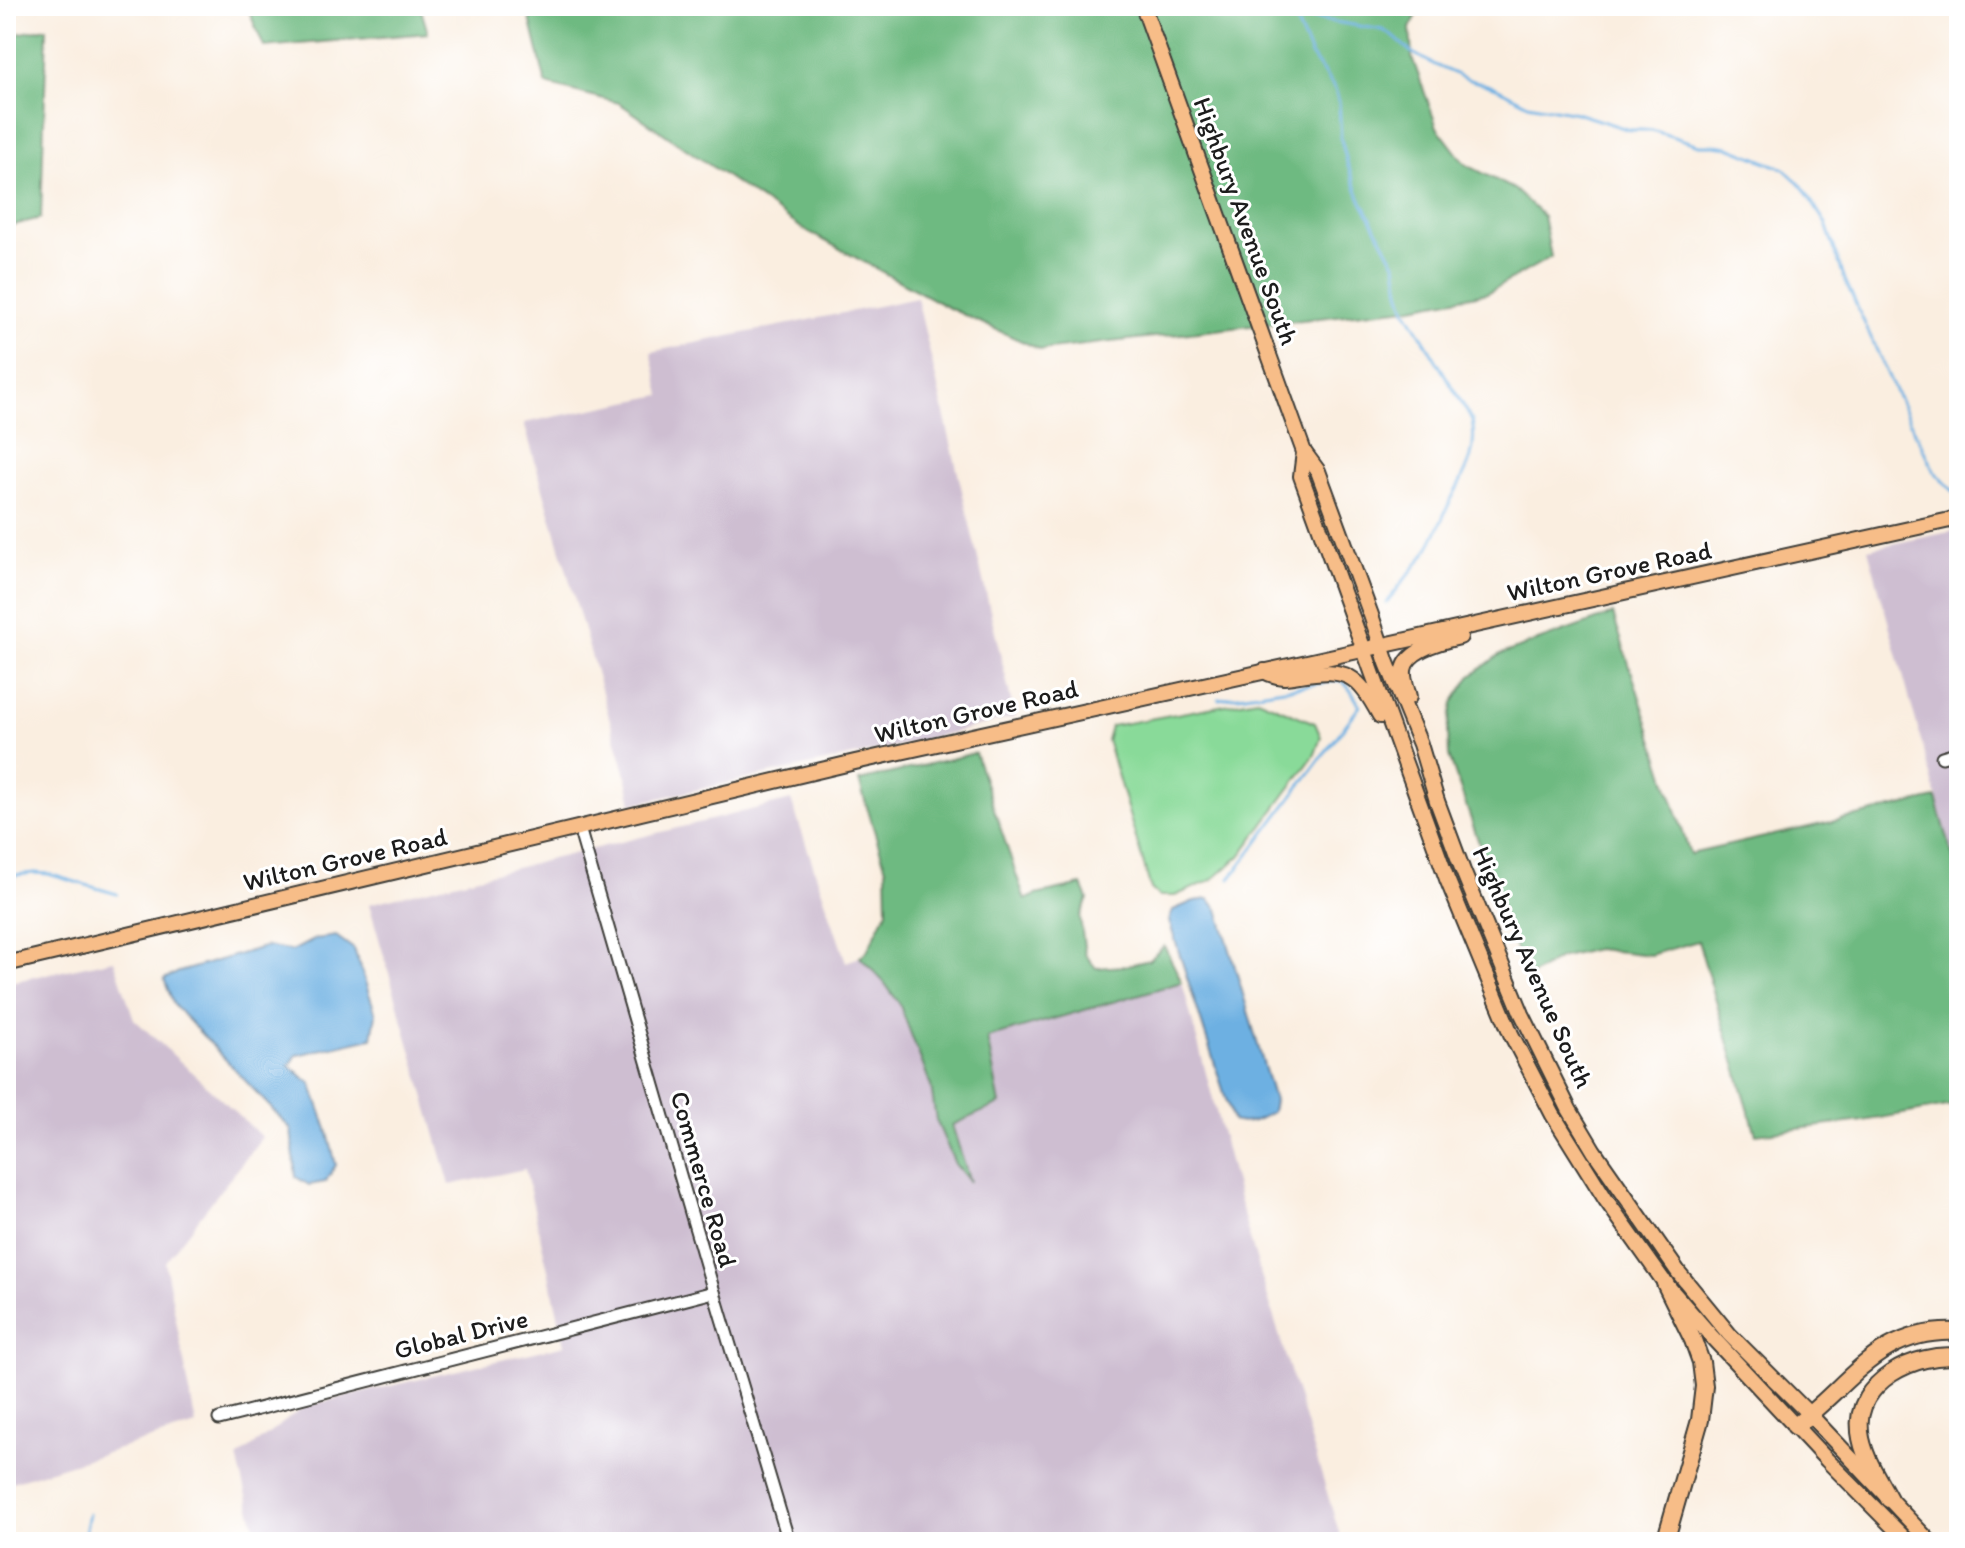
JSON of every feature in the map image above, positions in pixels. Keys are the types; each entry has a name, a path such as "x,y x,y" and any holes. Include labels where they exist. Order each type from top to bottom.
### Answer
{"highway":[{"path":"1665,1283 1693,1340 1701,1362 1704,1386 1700,1420 1665,1542"},
{"path":"1795,1426 1874,1355 1918,1334 1959,1332"},
{"path":"1889,1499 1864,1453 1860,1429 1862,1404 1878,1384 1906,1364 1947,1355 1959,1357"}],"main road":[{"name":"Highbury Avenue South","path":"1143,6 1304,452 1318,471 1401,701 1420,744 1437,801 1522,1014 1569,1109 1594,1151 1679,1273 1729,1334 1930,1542"},
{"name":"Highbury Avenue South","path":"1304,452 1301,476 1447,879 1511,1034 1553,1115 1579,1159 1665,1283 1795,1426 1908,1542"},
{"name":"Wilton Grove Road","path":"6,964 855,762 1959,518"},
{"path":"1420,744 1404,680 1408,660 1426,648 1547,609"},
{"path":"1264,671 1274,677 1328,671 1353,678 1373,702 1400,751"}],"street":[{"path":"1942,757 1959,752"},
{"name":"Commerce Road","path":"579,828 789,1542"},
{"name":"Global Drive","path":"219,1419 714,1292"}],"shaded area":[{"path":"917,298 1015,717 881,750 632,804 524,423 661,395 651,352"},
{"path":"1959,530 1959,877 1868,549"},
{"path":"791,800 846,962 860,957 899,1003 931,1086 936,1120 969,1179 952,1125 987,1038 1182,982 1247,1229 1342,1542 259,1542 237,1458 305,1406 565,1345 525,1169 450,1185 369,904"},
{"path":"114,960 134,1019 262,1137 165,1262 196,1425 6,1484 6,983"}],"green space":[{"path":"149,6 420,6 428,33 264,47 248,9"},
{"path":"527,6 1117,6 1120,13 1134,6 1422,6 1410,28 1412,57 1437,127 1465,164 1514,189 1543,216 1551,257 1487,293 1407,308 1041,350 949,308 803,229 619,103 546,84"},
{"path":"47,28 41,218 6,227 6,36"},
{"path":"1613,614 1690,854 1936,798 1959,878 1959,1104 1863,1121 1756,1134 1698,941 1650,955 1596,949 1559,958 1526,979 1449,756 1448,730 1453,703 1470,677 1499,655"},
{"path":"1257,699 1315,723 1321,737 1315,754 1240,856 1212,880 1175,896 1159,896 1151,889 1107,740 1111,726"},
{"path":"975,753 1025,900 1082,885 1088,899 1080,917 1085,954 1096,968 1149,960 1164,946 1182,982 987,1038 1000,1104 952,1125 970,1182 955,1164 936,1120 931,1086 899,1003 860,957 867,951 887,911 886,869 859,781"}],"water":[{"path":"1209,899 1218,909 1274,1100 1272,1112 1249,1122 1233,1121 1169,921 1173,910 1194,901"},
{"path":"336,936 354,949 376,1014 372,1038 297,1055 289,1066 311,1083 336,1165 325,1182 309,1185 296,1177 291,1129 174,1005 164,979 267,946 292,951 315,939"}],"waterway":[{"path":"1238,6 1265,13 1383,30 1411,52 1435,65 1497,88 1528,104 1576,113 1630,130 1652,130 1699,145 1729,147 1784,169 1802,186 1826,224 1845,280 1896,393 1934,471 1959,497"},
{"path":"1293,15 1311,55 1335,89 1339,102 1341,139 1348,166 1361,200 1396,265 1406,310 1472,420 1473,445 1463,476 1430,546 1387,603"},
{"path":"1219,699 1342,680 1360,706 1230,879"},
{"path":"6,876 48,874 117,894"},
{"path":"83,1542 89,1514"}]}
